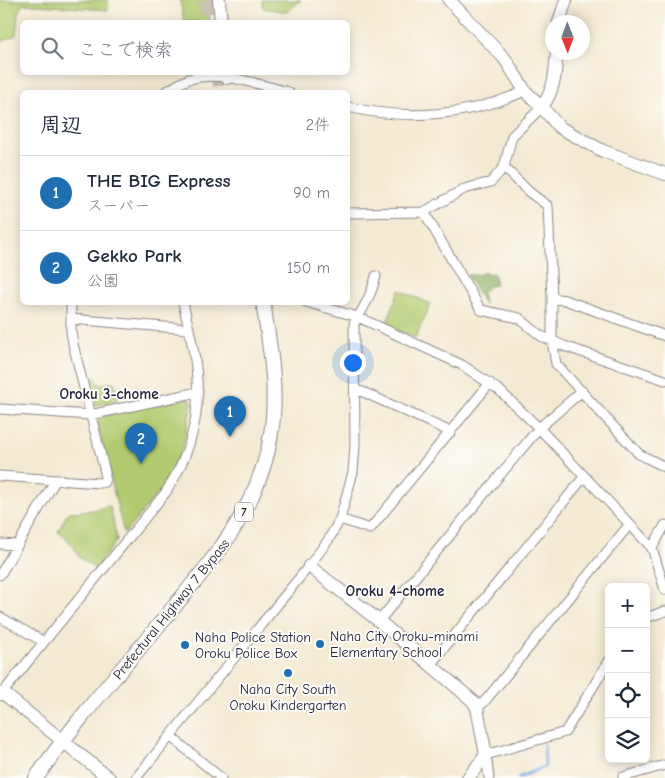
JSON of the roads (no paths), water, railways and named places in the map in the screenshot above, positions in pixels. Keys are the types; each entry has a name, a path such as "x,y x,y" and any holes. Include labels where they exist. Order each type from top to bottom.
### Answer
{"main road":[{"name":"Prefectural Highway 7 Bypass","path":"36,778 64,741 220,551 249,503 262,474 269,448 274,405 272,356 264,305"}],"street":[{"path":"219,0 222,20"},
{"path":"449,0 505,59 525,91 559,127 603,151 665,174"},
{"path":"561,15 566,0"},
{"path":"350,213 424,212 464,189 491,182 504,167 512,136 542,107 550,95 555,79 556,60"},
{"path":"169,90 187,80 226,75 282,90"},
{"path":"350,107 389,114 444,114 485,105 525,91"},
{"path":"504,167 529,192 548,206 552,340 556,364 639,454 665,467"},
{"path":"424,212 481,310 519,318 541,336 564,346 665,380"},
{"path":"136,778 309,566 329,539 340,519 350,490 355,460 354,324 372,292 376,276"},
{"path":"552,298 565,300 665,336"},
{"path":"0,476 55,481 105,482 73,344 72,305"},
{"path":"109,778 64,741 1,694 171,484 189,447 195,423 198,392 196,363 184,305"},
{"path":"316,305 358,317 462,365 499,390 539,428 652,548 665,590"},
{"path":"71,319 188,329"},
{"path":"340,519 370,529 490,383"},
{"path":"355,390 450,432"},
{"path":"379,621 539,428 582,391"},
{"path":"0,409 90,415 198,392"},
{"path":"430,665 584,477"},
{"path":"0,575 55,481"},
{"path":"477,708 485,701 629,525"},
{"path":"652,548 665,525"},
{"path":"0,544 17,545"},
{"path":"309,566 379,621 473,701 477,708 489,778"},
{"path":"650,617 665,611"},
{"path":"0,618 44,642"},
{"path":"468,778 486,755 565,732 605,667"},
{"path":"170,736 221,778"},
{"path":"623,777 665,765"}],"waterway":[{"path":"518,778 544,767 544,745"}],"tunnel":[{"path":"205,0 210,20"},
{"path":"218,75 221,90"}],"place":[{"name":"THE BIG Express","path":"230,437"},
{"name":"Gekko Park","path":"141,464"},
{"name":"Naha City Oroku-minami Elementary School","path":"320,644"},
{"name":"Naha Police Station Oroku Police Box","path":"185,645"},
{"name":"Naha City South Oroku Kindergarten","path":"288,673"}],"district":[{"name":"Oroku 3-chome","path":"109,394"},
{"name":"Oroku 4-chome","path":"395,591"}]}
